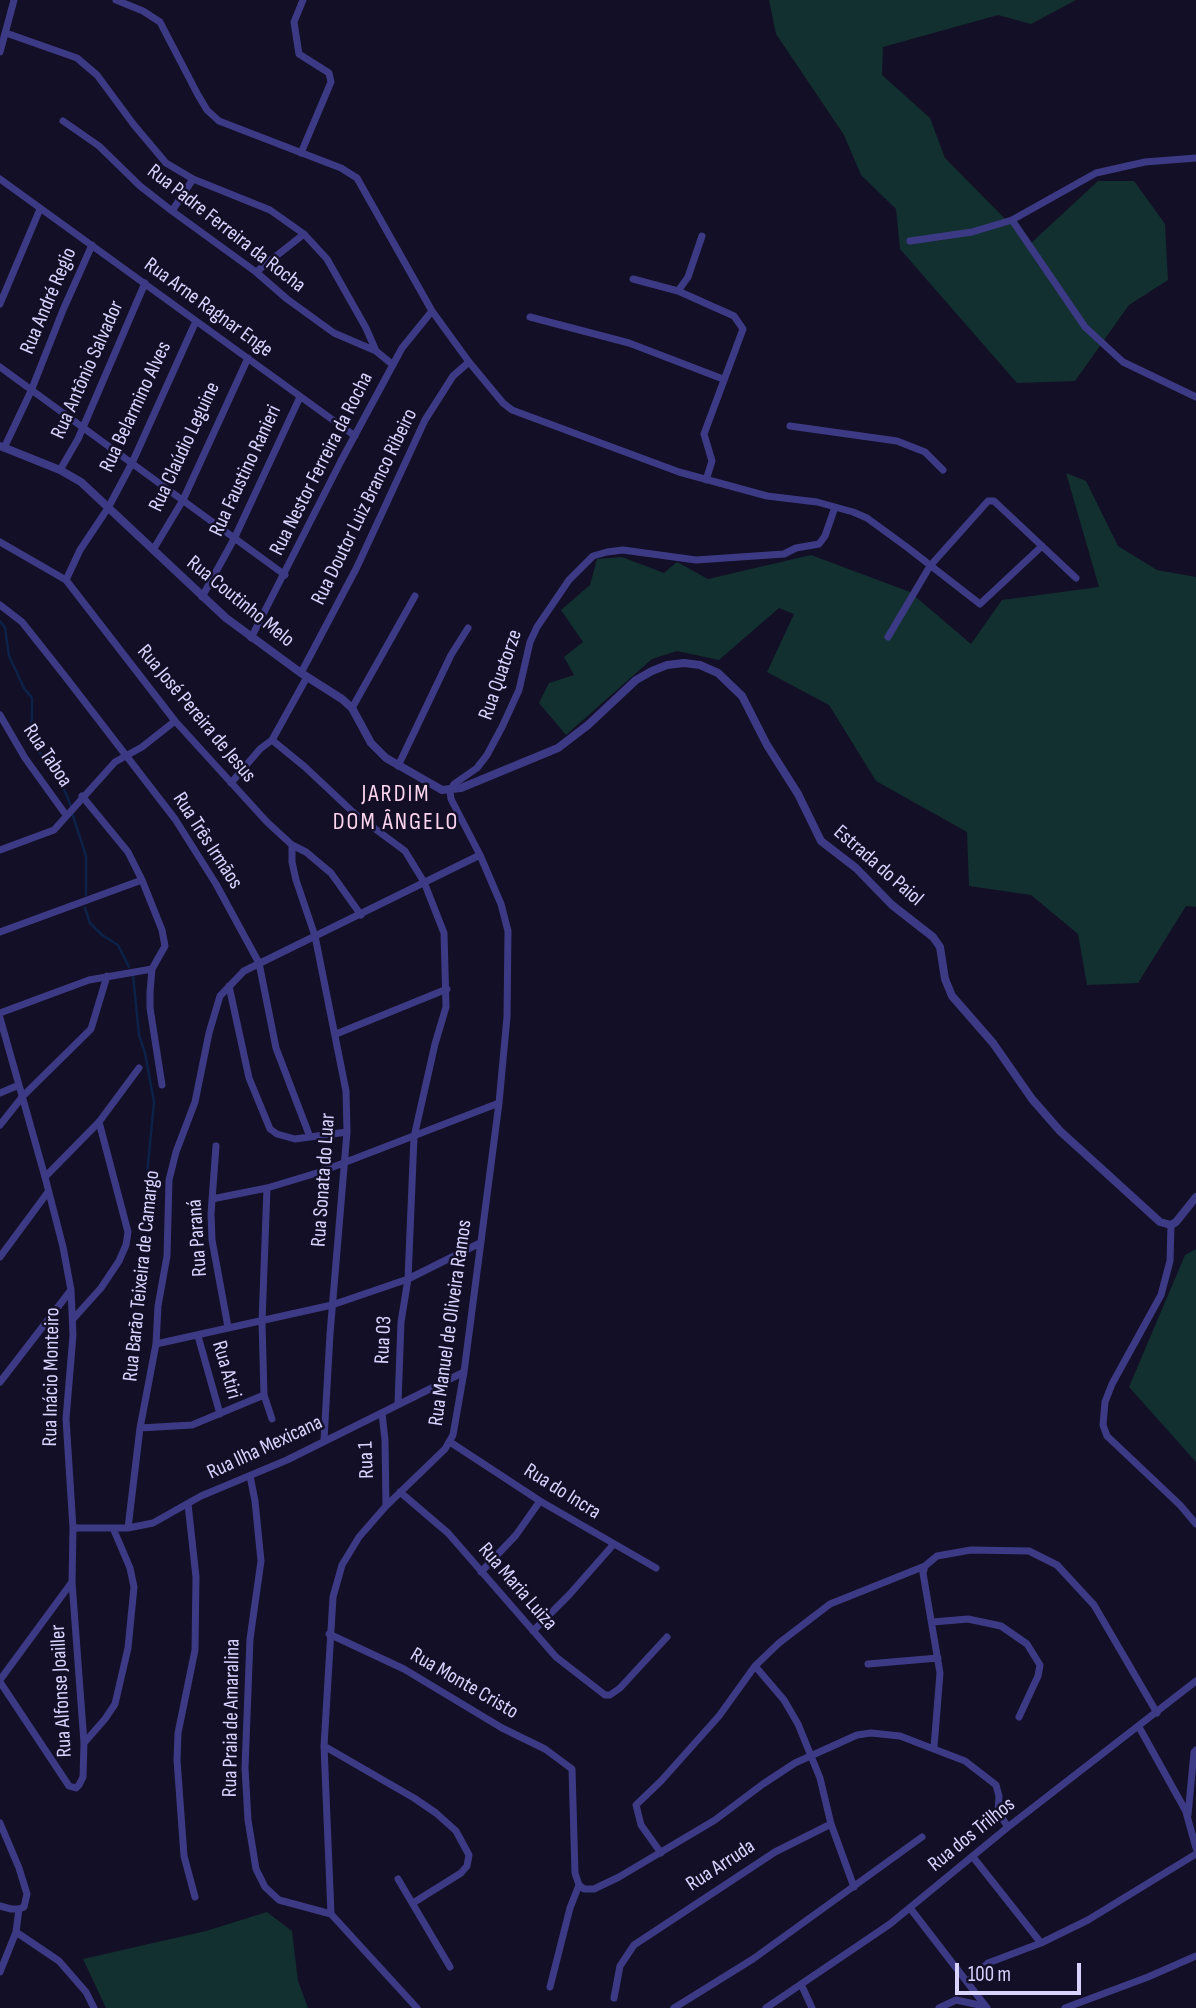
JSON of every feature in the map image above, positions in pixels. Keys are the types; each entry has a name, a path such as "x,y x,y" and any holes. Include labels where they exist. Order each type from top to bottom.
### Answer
{"street":[{"path":"0,52 14,0"},
{"path":"116,0 143,11 160,22 212,116 341,168 357,178 432,312 502,403 522,415 706,480 767,496 835,506 867,518 980,604 1042,546"},
{"path":"301,152 331,82 329,74 299,54 294,22 303,0"},
{"name":"Rua Padre Ferreira da Rocha","path":"6,33 76,58 87,65 166,163 193,179 270,210 304,234 327,259 376,351"},
{"name":"Rua Padre Ferreira da Rocha","path":"63,121 99,146 172,211 334,333 376,351 393,365"},
{"path":"910,241 972,232 1012,220 1096,173 1145,162 1196,158"},
{"name":"Rua Arne Ragnar Enge","path":"0,178 355,436"},
{"path":"172,211 193,179"},
{"path":"0,304 40,209"},
{"path":"1012,220 1085,327 1124,362 1196,397"},
{"path":"256,272 304,234"},
{"path":"678,291 688,277 702,236"},
{"name":"Rua André Regio","path":"2,447 31,391 92,245"},
{"path":"633,279 678,291 734,316 743,329 704,434 712,461 706,480"},
{"name":"Rua Antônio Salvador","path":"60,470 83,428 145,283"},
{"name":"Rua Nestor Ferreira da Rocha","path":"251,638 393,365 417,327 432,312"},
{"path":"530,317 629,344 723,379"},
{"name":"Rua Belarmino Alves","path":"66,580 80,550 108,508 132,463 195,321"},
{"name":"Rua Claúdio Leguine","path":"153,550 183,500 248,358"},
{"name":"Rua Doutor Luiz Branco Ribeiro","path":"231,783 271,740 357,567 425,420 453,376 469,362"},
{"path":"0,368 285,575"},
{"name":"Rua Faustino Ranieri","path":"202,597 234,539 300,397"},
{"path":"790,426 897,441 925,452 943,470"},
{"name":"Rua Coutinho Melo","path":"2,447 60,470 81,482 202,597 251,638 352,708 371,743 386,758 436,788 450,791"},
{"path":"888,637 930,566 988,502 994,501 1076,578"},
{"name":"Rua Quatorze","path":"450,791 454,784 477,768 494,744 519,690 530,642 555,598 593,556 637,550 678,559 784,554 796,548 819,544 825,536 835,506"},
{"name":"Rua José Pereira de Jesus","path":"0,542 66,580 174,721 248,804 292,845 306,852 331,873 361,915"},
{"path":"352,708 415,596"},
{"name":"Rua Três Irmãos","path":"0,605 22,622 127,757 175,820 216,884 259,963 276,1048 310,1137"},
{"path":"398,766 450,655 468,628"},
{"name":"Estrada do Paiol","path":"450,791 558,748 588,725 636,680 652,671 667,665 684,663 700,664 718,673 742,696 767,745 798,794 815,834 856,868 892,905 933,937 940,947 945,979 952,996 993,1043 1032,1099 1060,1131 1149,1214 1160,1222 1175,1222"},
{"name":"Rua Taboa","path":"0,715 25,758 68,814"},
{"path":"0,850 54,830 115,762 127,757 174,721"},
{"name":"Rua 03","path":"271,740 305,767 355,814 405,851 424,883 444,933 447,989 444,1018 435,1044 414,1136 408,1279 401,1322 398,1403"},
{"name":"Rua Manuel de Oliveira Ramos","path":"331,1914 324,1746 329,1634 337,1580 342,1564 359,1537 450,1442 456,1426 499,1103 507,1017 508,931 501,904 480,855 451,799 450,791"},
{"path":"81,797 128,852 142,880 164,940 164,946 152,969 149,1007 162,1085"},
{"name":"Rua Sonata do Luar","path":"292,845 292,862 315,936 346,1091 347,1132 324,1440"},
{"name":"Rua Barão Teixeira de Camargo","path":"128,1528 140,1428 156,1344 158,1306 167,1256 169,1180 172,1163 195,1102 216,1006 229,985 244,971 480,855"},
{"path":"0,932 142,880"},
{"path":"0,1013 57,990 107,976 152,969"},
{"path":"0,1125 23,1096 91,1029 107,976"},
{"path":"229,985 241,1046 265,1120 277,1134 295,1139 347,1132"},
{"path":"336,1034 447,989"},
{"name":"Rua Inácio Monteiro","path":"0,1018 45,1177 71,1290 74,1318 66,1419 73,1528 72,1582"},
{"path":"45,1177 99,1122 139,1068"},
{"path":"0,1093 19,1085"},
{"path":"212,1199 267,1188 345,1163 499,1103"},
{"path":"74,1318 101,1288 119,1261 128,1232 99,1122"},
{"name":"Rua Paraná","path":"216,1146 212,1199 214,1253 228,1327"},
{"path":"267,1188 262,1322 264,1395 272,1419"},
{"path":"0,1257 48,1192"},
{"path":"1196,1197 1175,1222 1170,1261 1161,1294 1112,1384 1105,1402 1103,1425 1107,1436 1180,1505 1196,1524"},
{"path":"156,1344 332,1306 408,1279 480,1243"},
{"path":"0,1382 71,1290"},
{"name":"Rua Atiri","path":"198,1336 220,1414"},
{"name":"Rua Ilha Mexicana","path":"73,1528 128,1528 153,1523 464,1372"},
{"path":"140,1428 186,1427 264,1395"},
{"name":"Rua 1","path":"382,1413 386,1506"},
{"name":"Rua do Incra","path":"450,1442 540,1501 656,1568"},
{"name":"Rua Praia de Amaralina","path":"250,1475 261,1561 250,1639 247,1693 245,1768 251,1843 257,1869 270,1894 279,1900 331,1914"},
{"name":"Rua Maria Luiza","path":"400,1492 448,1533 533,1632 565,1664 605,1695 613,1693 629,1679 667,1637"},
{"path":"481,1572 516,1535 540,1501"},
{"path":"188,1504 196,1577 195,1650 178,1733 177,1760 184,1856 195,1897"},
{"path":"83,1743 114,1703 128,1648 134,1587 130,1568 113,1528"},
{"path":"533,1632 613,1545"},
{"path":"661,1853 641,1825 636,1805 719,1716 755,1666 779,1643 830,1604 925,1566 937,1556 988,1549 1029,1551 1057,1565 1094,1605 1157,1713"},
{"path":"925,1566 923,1573 938,1658 934,1747"},
{"path":"0,1681 72,1582"},
{"name":"Rua Alfonse Joailler","path":"0,1681 69,1786 76,1788 82,1782 83,1743 72,1582"},
{"path":"933,1622 968,1619 1001,1626 1027,1644 1040,1665 1038,1676 1019,1717"},
{"name":"Rua Monte Cristo","path":"329,1634 404,1669 569,1765 574,1774 575,1873 579,1885"},
{"path":"868,1664 938,1658"},
{"path":"755,1666 785,1700 811,1754 828,1802 831,1824 854,1887"},
{"name":"Rua dos Trilhos","path":"766,2008 909,1908 1008,1827 1196,1681"},
{"path":"1139,1727 1188,1815 1196,1750"},
{"path":"550,1987 570,1908 579,1885 588,1890 600,1887 715,1821 763,1784 811,1754 839,1741 871,1733 900,1736 965,1760 996,1785 999,1796 998,1812 1008,1827"},
{"path":"324,1746 436,1813 456,1831 469,1855 467,1866 461,1873 414,1903"},
{"path":"1186,1811 1196,1847"},
{"path":"0,1824 27,1894 27,1901 19,1909 16,1932 0,1972"},
{"name":"Rua Arruda","path":"614,1997 621,1966 634,1945 775,1852 831,1824"},
{"path":"679,2007 753,1959 922,1837"},
{"path":"967,1982 988,1963 1088,1920 1196,1854"},
{"path":"973,1857 1041,1942"},
{"path":"398,1879 450,1967"},
{"path":"0,1906 19,1909"},
{"path":"909,1908 987,2008"},
{"path":"331,1914 415,2007"},
{"path":"16,1932 59,1961 86,1992 94,2008"},
{"path":"1065,2008 1149,1977 1196,1956"},
{"path":"801,1984 812,2008"},
{"path":"939,2008 956,2000 977,2003 987,2008"}],"green space":[{"path":"769,0 1076,0 1031,24 998,15 883,47 882,75 930,118 945,158 1030,244 1098,181 1134,181 1165,224 1168,280 1129,305 1075,381 1017,383 900,249 896,209 861,175 844,135 776,34"},
{"path":"1066,473 1086,481 1118,546 1157,570 1196,577 1196,907 1186,906 1138,983 1087,985 1078,934 1031,895 969,886 967,832 876,781 829,705 767,672 794,614 779,608 719,660 677,651 652,659 566,735 539,703 549,683 574,675 564,657 583,642 561,610 590,585 597,559 622,557 664,573 677,562 708,579 811,555 910,592 971,644 1002,600 1099,587"},
{"path":"1196,1249 1196,1462 1129,1387 1185,1255"},
{"path":"267,1912 292,1931 298,1981 308,2008 106,2008 83,1959 206,1931"}],"waterway":[{"path":"0,621 5,628 9,656 24,688 32,698 29,735 61,782 71,806"},
{"path":"72,813 86,856 86,895"},
{"path":"85,908 90,923 118,945 129,967"},
{"path":"133,975 139,1035 154,1102 147,1175"}],"district":[{"name":"JARDIM DOM ÂNGELO","path":"396,809"}]}
